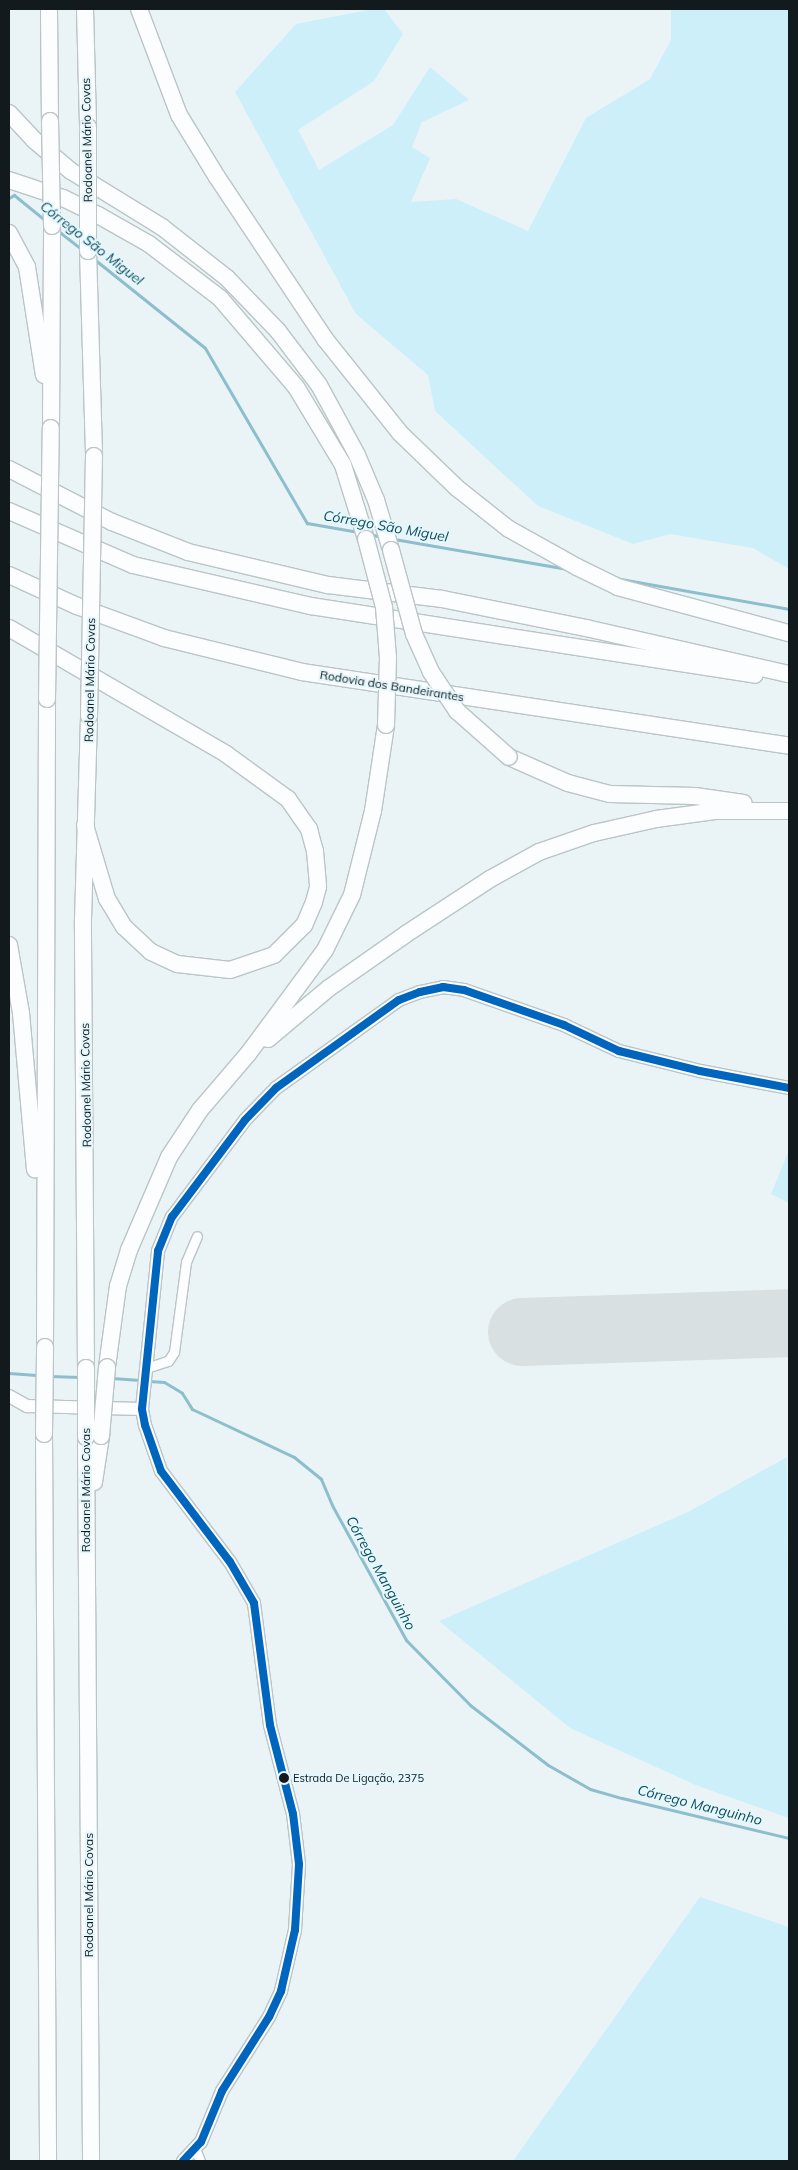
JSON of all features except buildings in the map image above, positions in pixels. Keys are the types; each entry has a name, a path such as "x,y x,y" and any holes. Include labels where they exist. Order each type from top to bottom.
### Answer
{"highway":[{"path":"48,2161 44,1434 47,699 52,428 49,9"},
{"name":"Rodoanel Mário Covas","path":"85,9 88,127 88,251 94,456 83,920 86,1368 94,1437 87,1529 91,2161"},
{"path":"139,9 178,115 217,177 325,339 400,433 457,488 510,528 577,568 618,587 789,633"},
{"path":"9,113 34,140 71,170 162,227 227,278 278,331 319,384 357,455 376,500 414,634 431,672 457,711 509,757 568,783 610,794 728,800 767,810"},
{"path":"9,180 63,198 98,215 149,244 220,298 296,387 339,458 366,539 384,607 388,658 386,725 374,811 352,895 325,950 248,1054 200,1110 169,1157 150,1196 128,1250 118,1286 107,1368 94,1437"},
{"path":"9,233 27,266 51,411"},
{"path":"9,469 112,522 188,552 328,585 442,599 586,628 789,674"},
{"path":"9,511 133,565 311,606 789,681"},
{"name":"Rodovia dos Bandeirantes","path":"9,575 77,606 164,638 302,672 789,746"},
{"path":"9,628 226,754 288,799 309,829 315,851 318,887 314,902 304,926 274,956 230,970 177,964 151,952 124,927 107,899 85,825"},
{"path":"248,1054 329,988 414,928 490,878 539,852 594,833 656,819 716,811 789,811"},
{"path":"9,945 21,1013 30,1095 45,1341"}],"main road":[{"path":"183,2161 198,2156 222,2091 269,2016 280,1991 295,1930 299,1864 293,1814 270,1725 254,1603 230,1562 161,1471 150,1449 142,1409 158,1251 172,1217 270,1092 398,1000 443,987 464,990 564,1025 619,1051 700,1072 789,1088"},
{"path":"9,1396 27,1406 142,1409"}],"street":[{"path":"146,1368 168,1361 174,1352 186,1262 197,1236"}],"shaded area":[{"path":"373,9 384,9 403,34 374,81 298,130 319,170 393,125 430,67 469,100 422,122 412,147 430,158 411,202 456,199 528,231 586,118 650,79 671,40 671,9 789,9 789,569 753,548 670,534 633,544 538,506 435,411 428,375 356,314 235,92 296,24"},
{"path":"789,1150 789,1203 771,1194"},
{"path":"787,1457 789,1818 698,1786 570,1728 439,1621 688,1512"},
{"path":"700,1897 789,1927 789,2161 513,2161"}],"waterway":[{"name":"Córrego São Miguel","path":"9,198 14,195 46,221"},
{"name":"Córrego São Miguel","path":"57,230 81,249"},
{"name":"Córrego São Miguel","path":"94,259 205,348 307,523 358,532"},
{"name":"Córrego São Miguel","path":"369,534 382,537"},
{"name":"Córrego São Miguel","path":"394,539 567,569"},
{"name":"Córrego São Miguel","path":"615,578 789,609"},
{"name":"Córrego Manguinho","path":"9,1373 40,1375"},
{"name":"Córrego Manguinho","path":"49,1376 80,1377"},
{"name":"Córrego Manguinho","path":"112,1378 143,1380"},
{"name":"Córrego Manguinho","path":"149,1381 164,1382 182,1393 192,1409 294,1457 321,1479 333,1507 406,1640 470,1705 548,1765 590,1789 789,1838"}],"runway":[{"path":"522,1332 789,1323"}],"transit line":[{"path":"183,2161 201,2142 222,2091 269,2017 281,1991 295,1930 299,1864 293,1814 270,1725 254,1603 230,1562 161,1471 145,1425 142,1409 158,1251 172,1217 245,1120 276,1088 399,1000 420,992 443,987 464,990 564,1025 619,1051 700,1071 789,1088"}],"place":[{"name":"Estrada De Ligação, 2375","path":"284,1778"}]}
